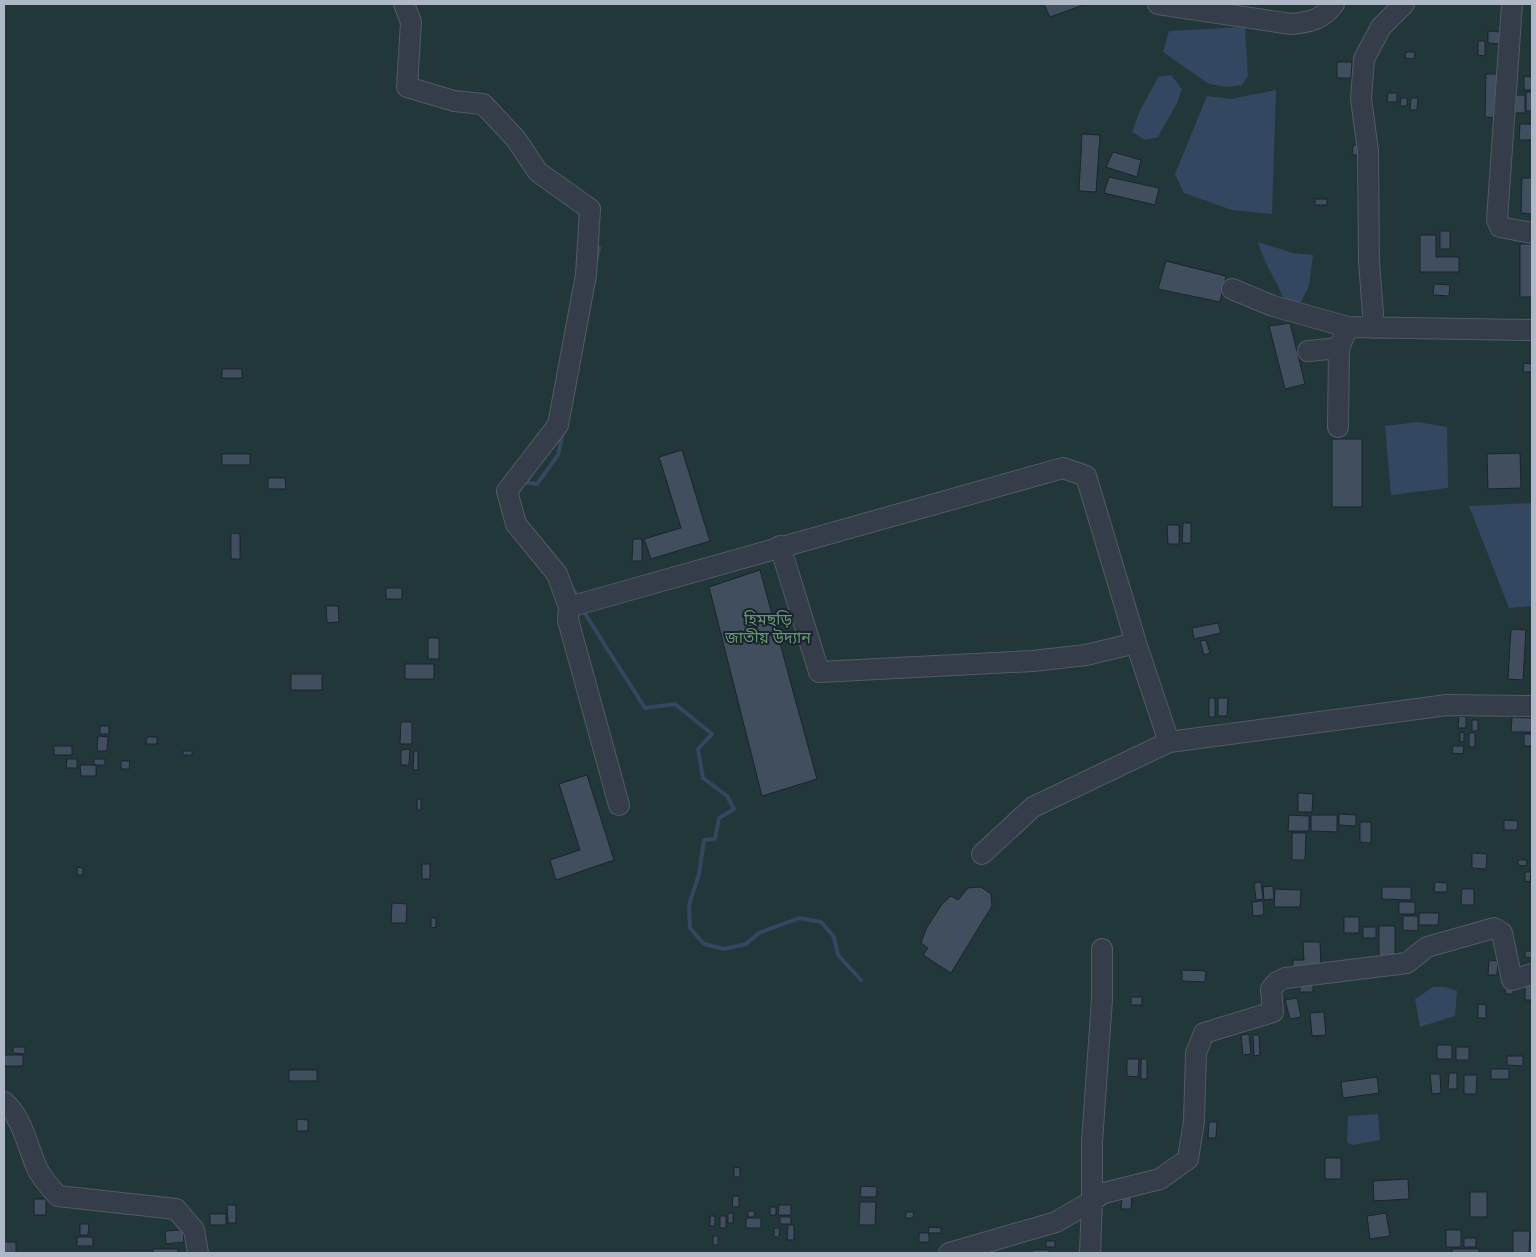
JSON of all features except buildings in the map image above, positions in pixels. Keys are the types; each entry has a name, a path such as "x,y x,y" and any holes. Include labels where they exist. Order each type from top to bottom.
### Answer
{"street":[{"path":"404,4 411,22 407,87 454,100 483,104 516,139 538,172 590,209 586,275 558,425 507,491 516,524 557,574 569,607 568,620 619,806"},
{"path":"1158,4 1291,24 1313,21 1326,15 1334,4"},
{"path":"1374,328 1369,262 1368,151 1361,98 1364,59 1381,27 1404,4"},
{"path":"1512,4 1497,220 1500,227 1532,234"},
{"path":"1232,289 1273,306 1348,327 1532,330"},
{"path":"1338,427 1339,348 1348,327"},
{"path":"1308,351 1339,348"},
{"path":"569,607 780,546 1063,468 1086,476 1136,643 1170,742"},
{"path":"780,546 819,672 1033,661 1086,655 1136,643"},
{"path":"982,854 1033,807 1170,742 1447,705 1532,706"},
{"path":"949,1253 1056,1222 1104,1194 1160,1179 1188,1159 1194,1121 1196,1053 1204,1033 1273,1012 1271,990 1278,982 1285,978 1406,963 1427,947 1494,928 1502,933 1512,980 1532,974"},
{"path":"1090,1253 1092,1142 1102,999 1102,948"},
{"path":"4,1102 18,1118 38,1170 46,1183 58,1196 176,1209 194,1230 198,1253"}],"green space":[{"name":"হিমছড়ি জাতীয় উদ্যান","path":"4,4 1532,4 1532,1253 4,1253"}],"water":[{"path":"1245,27 1248,76 1242,85 1227,87 1209,84 1163,52 1169,31"},
{"path":"1171,75 1182,89 1177,103 1158,137 1145,140 1132,132 1139,113 1158,77"},
{"path":"1276,90 1272,214 1232,210 1184,193 1175,174 1207,96 1231,99"},
{"path":"1258,242 1293,253 1313,255 1309,286 1300,304 1285,302"},
{"path":"1418,422 1447,427 1448,488 1391,495 1385,426"},
{"path":"1532,503 1532,606 1509,608 1469,506"},
{"path":"1433,987 1445,987 1457,991 1455,1016 1420,1027 1415,999"},
{"path":"1378,1114 1380,1140 1352,1145 1347,1142 1348,1116"}],"waterway":[{"path":"596,263 599,248"},
{"path":"522,482 537,484 558,455 563,432"},
{"path":"568,580 578,598"},
{"path":"582,609 645,708 675,704 712,734 698,749 703,778 727,796 734,809 719,818 715,839 704,840 699,874 689,905 690,928 704,944 724,949 746,944 759,933 799,918 821,922 834,937 838,955 861,980"}]}
